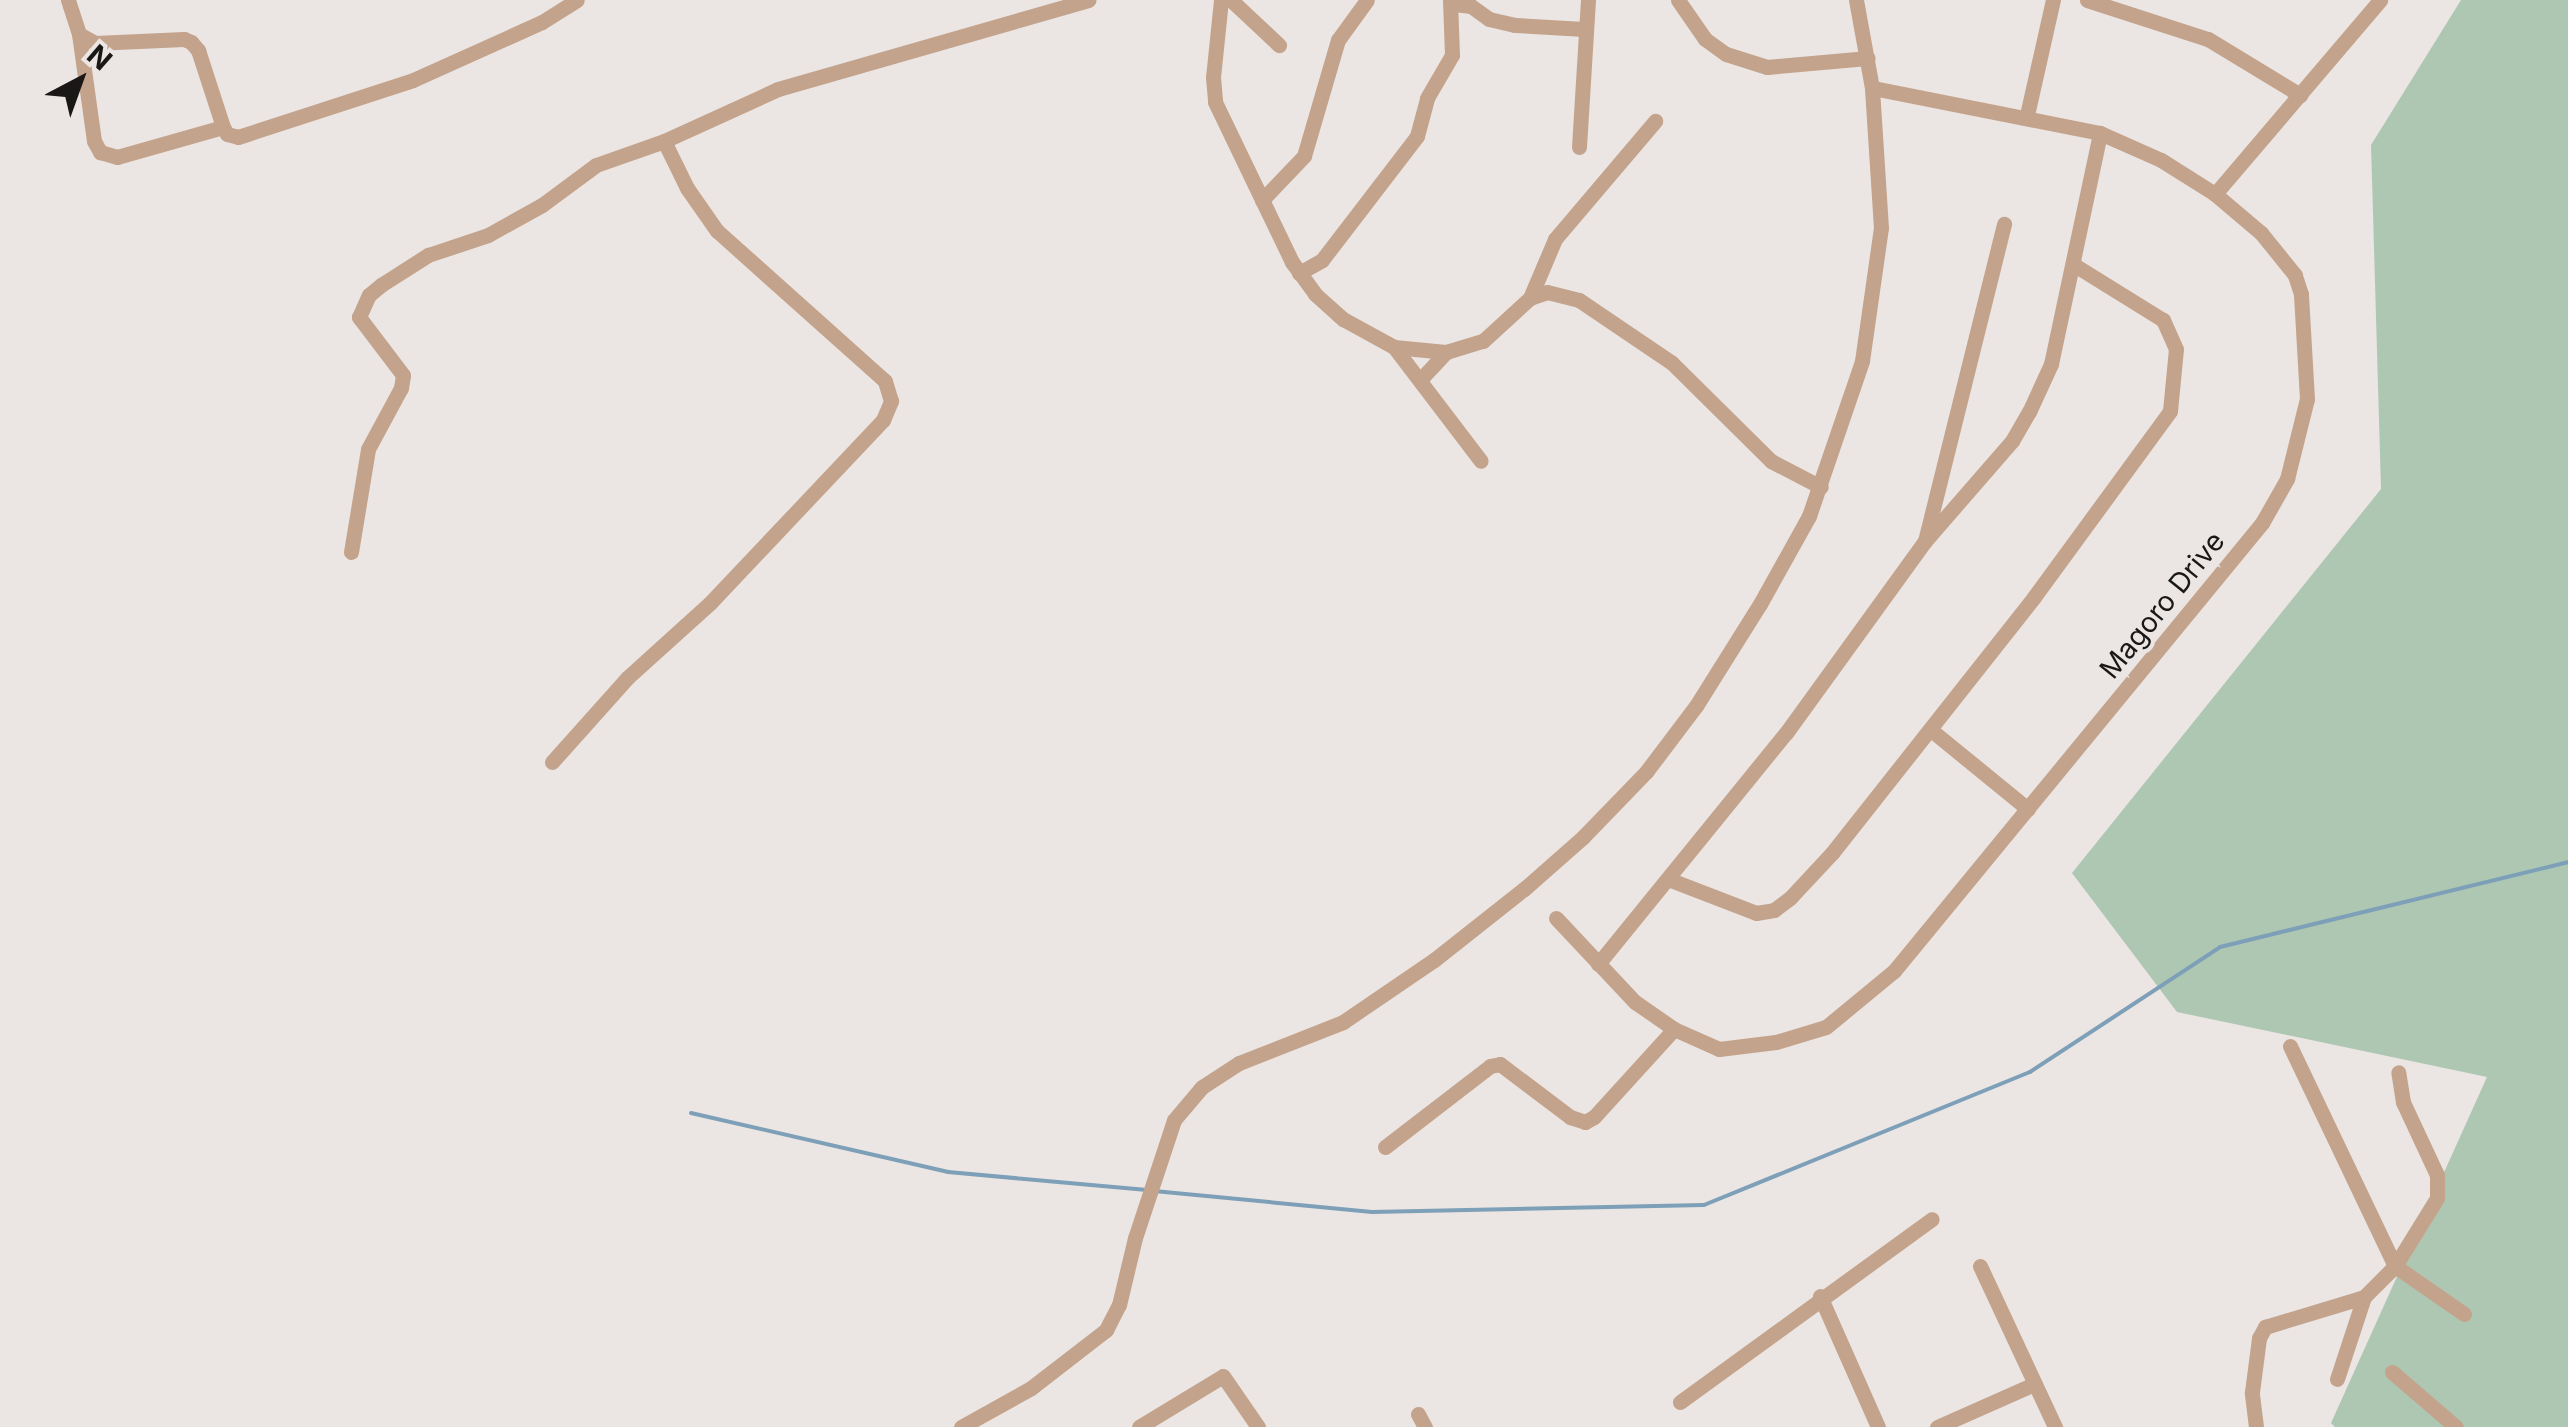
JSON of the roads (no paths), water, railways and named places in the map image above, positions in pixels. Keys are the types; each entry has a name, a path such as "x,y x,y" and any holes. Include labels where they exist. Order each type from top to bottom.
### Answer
{"street":[{"path":"68,0 79,34 94,141 109,157 224,127"},
{"path":"79,34 95,43 184,39 191,42 198,50 224,127 228,134 238,137 414,80 542,22 578,0"},
{"path":"351,552 368,449 401,388 403,375 359,316 369,295 428,255 488,234 542,206 596,166 664,141 778,89 1061,3 1089,0"},
{"path":"1221,0 1212,89 1299,273 1343,319 1394,346 1446,352 1483,342 1530,298 1547,292 1562,294 1636,336 1672,363 1772,460 1820,487"},
{"path":"1231,0 1279,46"},
{"path":"1262,200 1304,156 1338,40 1367,0"},
{"path":"1579,147 1588,0"},
{"path":"1678,0 1705,40 1726,54 1767,67 1868,58"},
{"path":"961,1427 1031,1388 1106,1330 1119,1305 1174,1120 1202,1087 1238,1063 1342,1022 1434,960 1583,837 1646,772 1696,706 1751,618 1820,487 1862,360 1881,228 1872,88 1856,0"},
{"path":"2027,116 2054,0"},
{"path":"2087,0 2208,39 2300,95"},
{"path":"2216,194 2380,0"},
{"path":"1299,273 1322,260 1416,136 1427,98 1452,55 1452,2 1516,26 1584,29"},
{"path":"83,56 95,43"},
{"name":"Magoro Drive","path":"1556,918 1635,1002 1674,1029 1719,1049 1776,1042 1826,1027 1894,971 2262,523 2287,478 2306,399 2301,294 2295,276 2262,233 2216,194 2161,160 2100,133 1872,88"},
{"path":"1530,298 1555,239 1655,121"},
{"path":"1598,964 1786,733 1925,542 2012,441 2030,412 2051,364 2076,266 2100,133"},
{"path":"552,762 627,678 710,603 883,420 891,402 892,392 885,380 717,231 686,188 664,141"},
{"path":"1925,542 2004,224"},
{"path":"1668,878 1756,913 1774,910 1832,853 1930,730 2170,411 2176,349 2163,320 2076,266"},
{"path":"1394,346 1480,461"},
{"path":"1420,380 1446,352"},
{"path":"1930,730 2028,809"},
{"path":"1385,1147 1490,1066 1500,1064 1570,1117 1585,1122 1674,1029"},
{"path":"2290,1046 2395,1266 2464,1314"},
{"path":"2336,1379 2364,1298 2395,1266 2440,1190 2437,1174 2403,1102 2398,1072"},
{"path":"1680,1402 1820,1296 1932,1218"},
{"path":"1980,1266 2055,1427"},
{"path":"1820,1296 1878,1427"},
{"path":"2256,1427 2252,1392 2259,1338 2266,1328 2364,1298"},
{"path":"2392,1372 2456,1427"},
{"path":"1139,1427 1224,1376 1258,1427"},
{"path":"1937,1427 2034,1384"}],"waterway":[{"path":"1154,1191 1372,1212 1704,1205 2030,1072 2220,947 2568,862"},
{"path":"691,1113 948,1172 1144,1190"}]}
